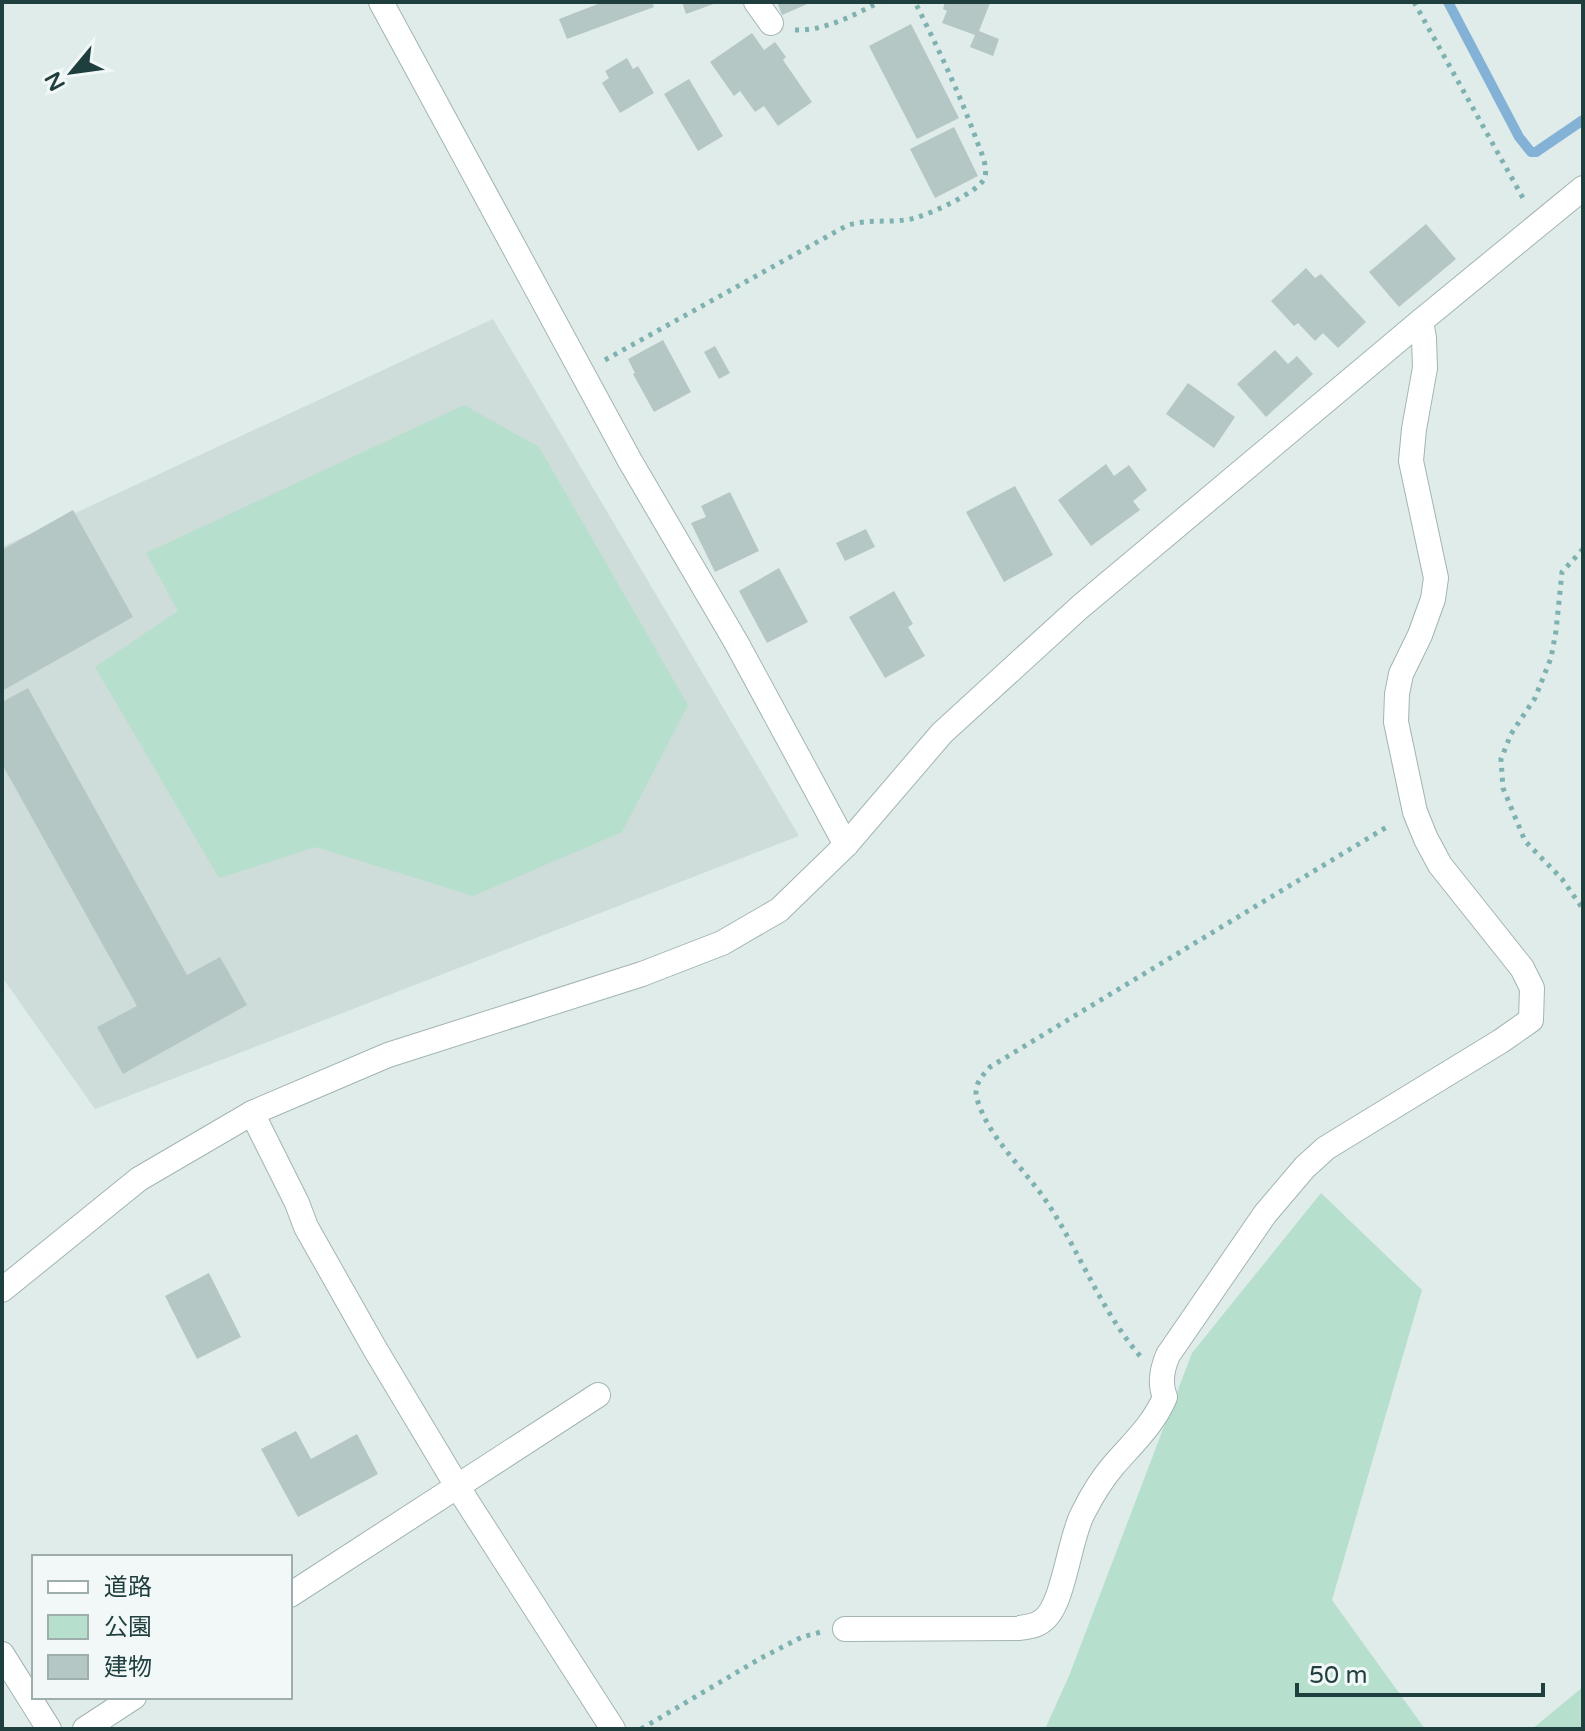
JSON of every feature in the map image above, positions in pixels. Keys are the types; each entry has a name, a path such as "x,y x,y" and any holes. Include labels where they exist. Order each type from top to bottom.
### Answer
{"street":[{"path":"381,2 630,461 736,642 846,845"},
{"path":"756,2 771,23"},
{"path":"2,1290 139,1179 252,1113 388,1055 642,974 722,943 779,910 846,845 942,733 1080,607 1583,188"},
{"path":"845,1629 1019,1628 1041,1623 1056,1602 1070,1546 1082,1514 1110,1470 1160,1409 1165,1397 1161,1388 1163,1366 1168,1355 1265,1214 1305,1167 1326,1148 1531,1020 1532,988 1522,968 1440,865 1426,839 1415,812 1396,722 1401,674 1433,599 1436,578 1411,461 1425,368 1421,321"},
{"path":"252,1113 306,1227 375,1349 457,1486 613,1729"},
{"path":"292,1594 598,1395"},
{"path":"2,1654 49,1729"},
{"path":"85,1729 131,1699"}],"path":[{"path":"771,23 796,30 813,29 832,24 880,2"},
{"path":"582,373 846,226 861,220 900,221 916,218 977,188 984,180 984,163 959,92 915,2"},
{"path":"1414,2 1538,225"},
{"path":"1583,549 1562,572 1551,658 1535,698 1511,734 1501,759 1503,788 1525,841 1562,879 1583,909"},
{"path":"1162,1375 1142,1360 1121,1335 1051,1208 997,1138 976,1095 979,1078 990,1067 1387,826 1415,812"},
{"path":"641,1729 802,1637 845,1629"}],"shaded area":[{"path":"493,319 799,836 95,1109 2,977 2,547"}],"green space":[{"path":"464,405 539,447 688,705 622,832 473,896 316,847 219,878 95,667 178,611 146,553"},
{"path":"1321,1193 1422,1290 1332,1600 1425,1729 1045,1729 1069,1676 1192,1353"},
{"path":"1583,1687 1583,1729 1532,1729"}],"building":[{"path":"603,2 652,2 654,7 567,39 559,19"},
{"path":"682,2 719,2 686,14"},
{"path":"777,2 812,2 782,15"},
{"path":"945,2 990,3 979,31 999,39 993,56 970,47 975,35 942,23 947,11 943,9"},
{"path":"911,24 959,118 917,139 869,46"},
{"path":"752,33 764,50 775,42 786,57 783,60 812,102 778,126 764,106 755,112 740,91 734,96 710,62"},
{"path":"627,58 633,69 638,66 654,93 620,113 602,83 609,78 605,71"},
{"path":"689,79 723,136 698,151 664,94"},
{"path":"954,127 978,176 935,198 910,149"},
{"path":"1426,224 1456,259 1399,307 1369,272"},
{"path":"1306,268 1315,278 1321,274 1366,322 1338,348 1323,333 1315,341 1298,323 1294,326 1271,301"},
{"path":"663,340 691,392 654,412 628,359"},
{"path":"715,346 730,373 719,379 704,352"},
{"path":"1275,350 1288,364 1297,356 1313,374 1266,417 1237,384"},
{"path":"1188,383 1235,417 1214,448 1166,414"},
{"path":"1106,464 1114,476 1129,465 1147,490 1133,501 1140,510 1091,546 1058,500"},
{"path":"1015,486 1053,555 1004,582 966,512"},
{"path":"730,492 759,551 715,572 691,523 706,517 701,506"},
{"path":"73,510 133,617 2,691 2,550"},
{"path":"866,529 875,547 845,561 836,543"},
{"path":"779,568 808,622 767,643 739,591"},
{"path":"894,591 913,624 908,627 925,656 885,678 849,617"},
{"path":"28,688 187,975 220,957 247,1005 123,1074 97,1027 137,1006 2,764 2,702"},
{"path":"209,1273 241,1337 197,1359 165,1296"},
{"path":"296,1431 311,1459 357,1434 378,1474 298,1517 261,1449"}],"waterway":[{"path":"1448,2 1519,137 1531,152 1536,152 1583,120"}]}
